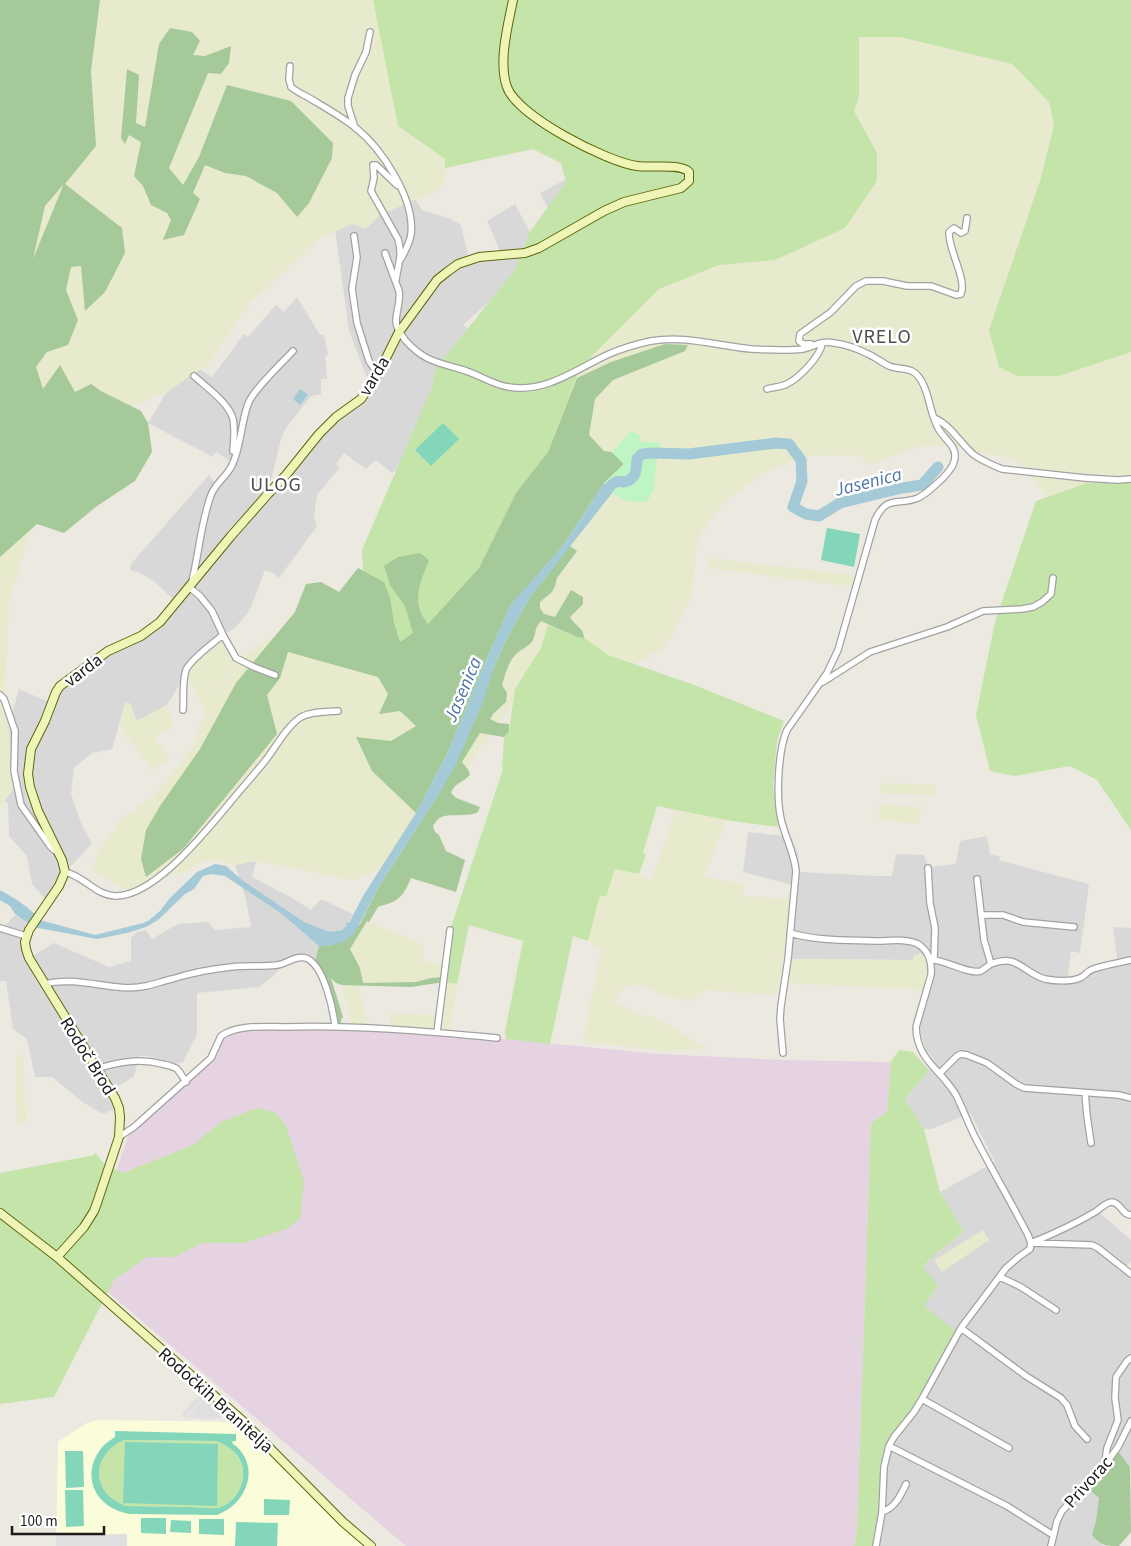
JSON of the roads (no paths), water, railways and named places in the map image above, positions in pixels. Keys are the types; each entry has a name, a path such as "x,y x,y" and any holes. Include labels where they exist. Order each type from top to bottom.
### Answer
{"street":[{"name":"varda","path":"65,872 59,853 38,811 28,774 31,749 45,721 56,692 66,681 108,651 150,630 160,622 319,434 336,417 361,399 378,374 399,332 437,280 458,264 479,257 525,253 538,248 624,202 681,188 689,181 689,172 684,168 632,166 607,157 570,138 518,104 507,88 504,68 513,0"},
{"path":"355,128 348,106 348,98 355,75 366,52 370,32"},
{"path":"290,66 289,79 291,87 355,128 373,145 386,163 407,200 412,225 409,244 401,259 396,282"},
{"path":"401,259 398,239 371,191 374,178 373,165 376,165 402,190"},
{"path":"783,1053 780,1019 796,871 793,853 778,805 783,738 833,663 879,512 888,504 915,499 923,495 950,470 955,458 954,448 938,428 922,383 916,373 891,367 866,353 835,343 803,344 800,341 800,334 831,312 856,286 866,281 908,286 931,286 952,294 961,294 963,290 949,232 952,228 961,232 965,231 967,218"},
{"path":"354,236 357,257 352,289 356,316 369,361 378,374"},
{"path":"385,253 399,291 400,297 396,320 399,332 411,346 426,359 466,370 506,387 517,388 546,385 609,354 654,341 689,340 741,348 766,349 806,348 814,344"},
{"path":"767,389 786,384 798,376 816,358 822,349 822,343"},
{"path":"276,675 236,658 212,611 191,584 211,493 233,463 248,402 293,351"},
{"path":"194,376 227,407 232,418 233,463"},
{"path":"934,418 944,422 973,454 1002,469 1086,478 1131,479"},
{"path":"819,684 870,652 947,627 983,610 1022,609 1042,602 1052,594 1053,578"},
{"path":"183,710 187,669 194,660 223,635"},
{"path":"0,695 4,699 15,731 14,771 21,805 54,850 59,853"},
{"path":"0,928 27,933 59,886 65,872 77,876 97,891 105,894 122,895 142,888 167,871 195,844 255,774 294,723 308,714 338,711"},
{"path":"876,1546 882,1512 884,1467 889,1446 922,1399 961,1328 1012,1262 1030,1249 1031,1243 976,1139 957,1098 921,1050 917,1034 919,1016 931,975 935,928 930,903 928,868"},
{"path":"977,879 984,940 991,964"},
{"path":"982,915 1003,915 1023,922 1074,927"},
{"path":"437,1032 450,930"},
{"name":"Rodoč Brod","path":"27,933 26,949 29,958 115,1098 119,1108 119,1137 94,1211 84,1226 57,1257"},
{"path":"790,933 825,938 911,942 923,948 932,960 954,964 972,972 979,972 991,964 1002,961 1015,962 1039,977 1052,980 1080,978 1090,970 1131,960"},
{"path":"44,984 76,981 140,987 177,977 230,967 280,965 302,957 310,961 320,974 331,1001 335,1026"},
{"path":"119,1137 134,1127 211,1058 215,1053 219,1040 225,1033 243,1029 335,1026 437,1032 497,1038"},
{"path":"940,1073 961,1054 987,1063 1024,1088 1131,1098"},
{"path":"96,1069 120,1062 153,1062 177,1069 186,1082"},
{"path":"1085,1093 1091,1143"},
{"path":"1031,1243 1058,1233 1108,1203 1118,1204 1124,1213 1131,1215"},
{"name":"Rodočkih Branitelja","path":"0,1213 57,1257 244,1422 346,1525 371,1546"},
{"path":"1031,1243 1092,1245 1131,1274"},
{"path":"1000,1277 1021,1287 1056,1310"},
{"path":"961,1328 1026,1376 1062,1398 1067,1404 1075,1426 1087,1439"},
{"path":"1104,1466 1107,1448 1118,1420 1115,1398 1116,1378 1131,1358"},
{"path":"922,1399 1009,1448"},
{"name":"Privorac","path":"1052,1546 1053,1534 1062,1511 1104,1466 1118,1447 1131,1421"},
{"path":"889,1446 998,1502 1053,1534"},
{"path":"882,1512 888,1510 894,1504 906,1484"},
{"path":"346,1525 364,1546"}],"water":[{"path":"300,389 308,395 300,405 293,399"},
{"path":"604,483 613,492 531,596 506,640 494,667 483,702 457,762 439,794 378,888 354,934 343,942 329,946 319,946 282,914 225,876 211,874 203,876 194,889 185,894 158,920 146,927 97,939 33,927 15,914 10,906 0,900 0,890 27,907 40,920 95,935 148,921 197,872 215,864 226,866 242,880 304,922 330,932 342,930 347,925 347,922 349,923 363,896 416,813 448,752 510,605 562,547"}],"waterway":[{"name":"Jasenica","path":"599,500 613,483 628,481 634,476 637,459 642,454 689,454 776,443 789,444 801,460 802,481 793,507 806,514 819,516 840,503 922,485 938,467"}],"district":[{"name":"VRELO","path":"882,336"},
{"name":"ULOG","path":"276,484"}]}
